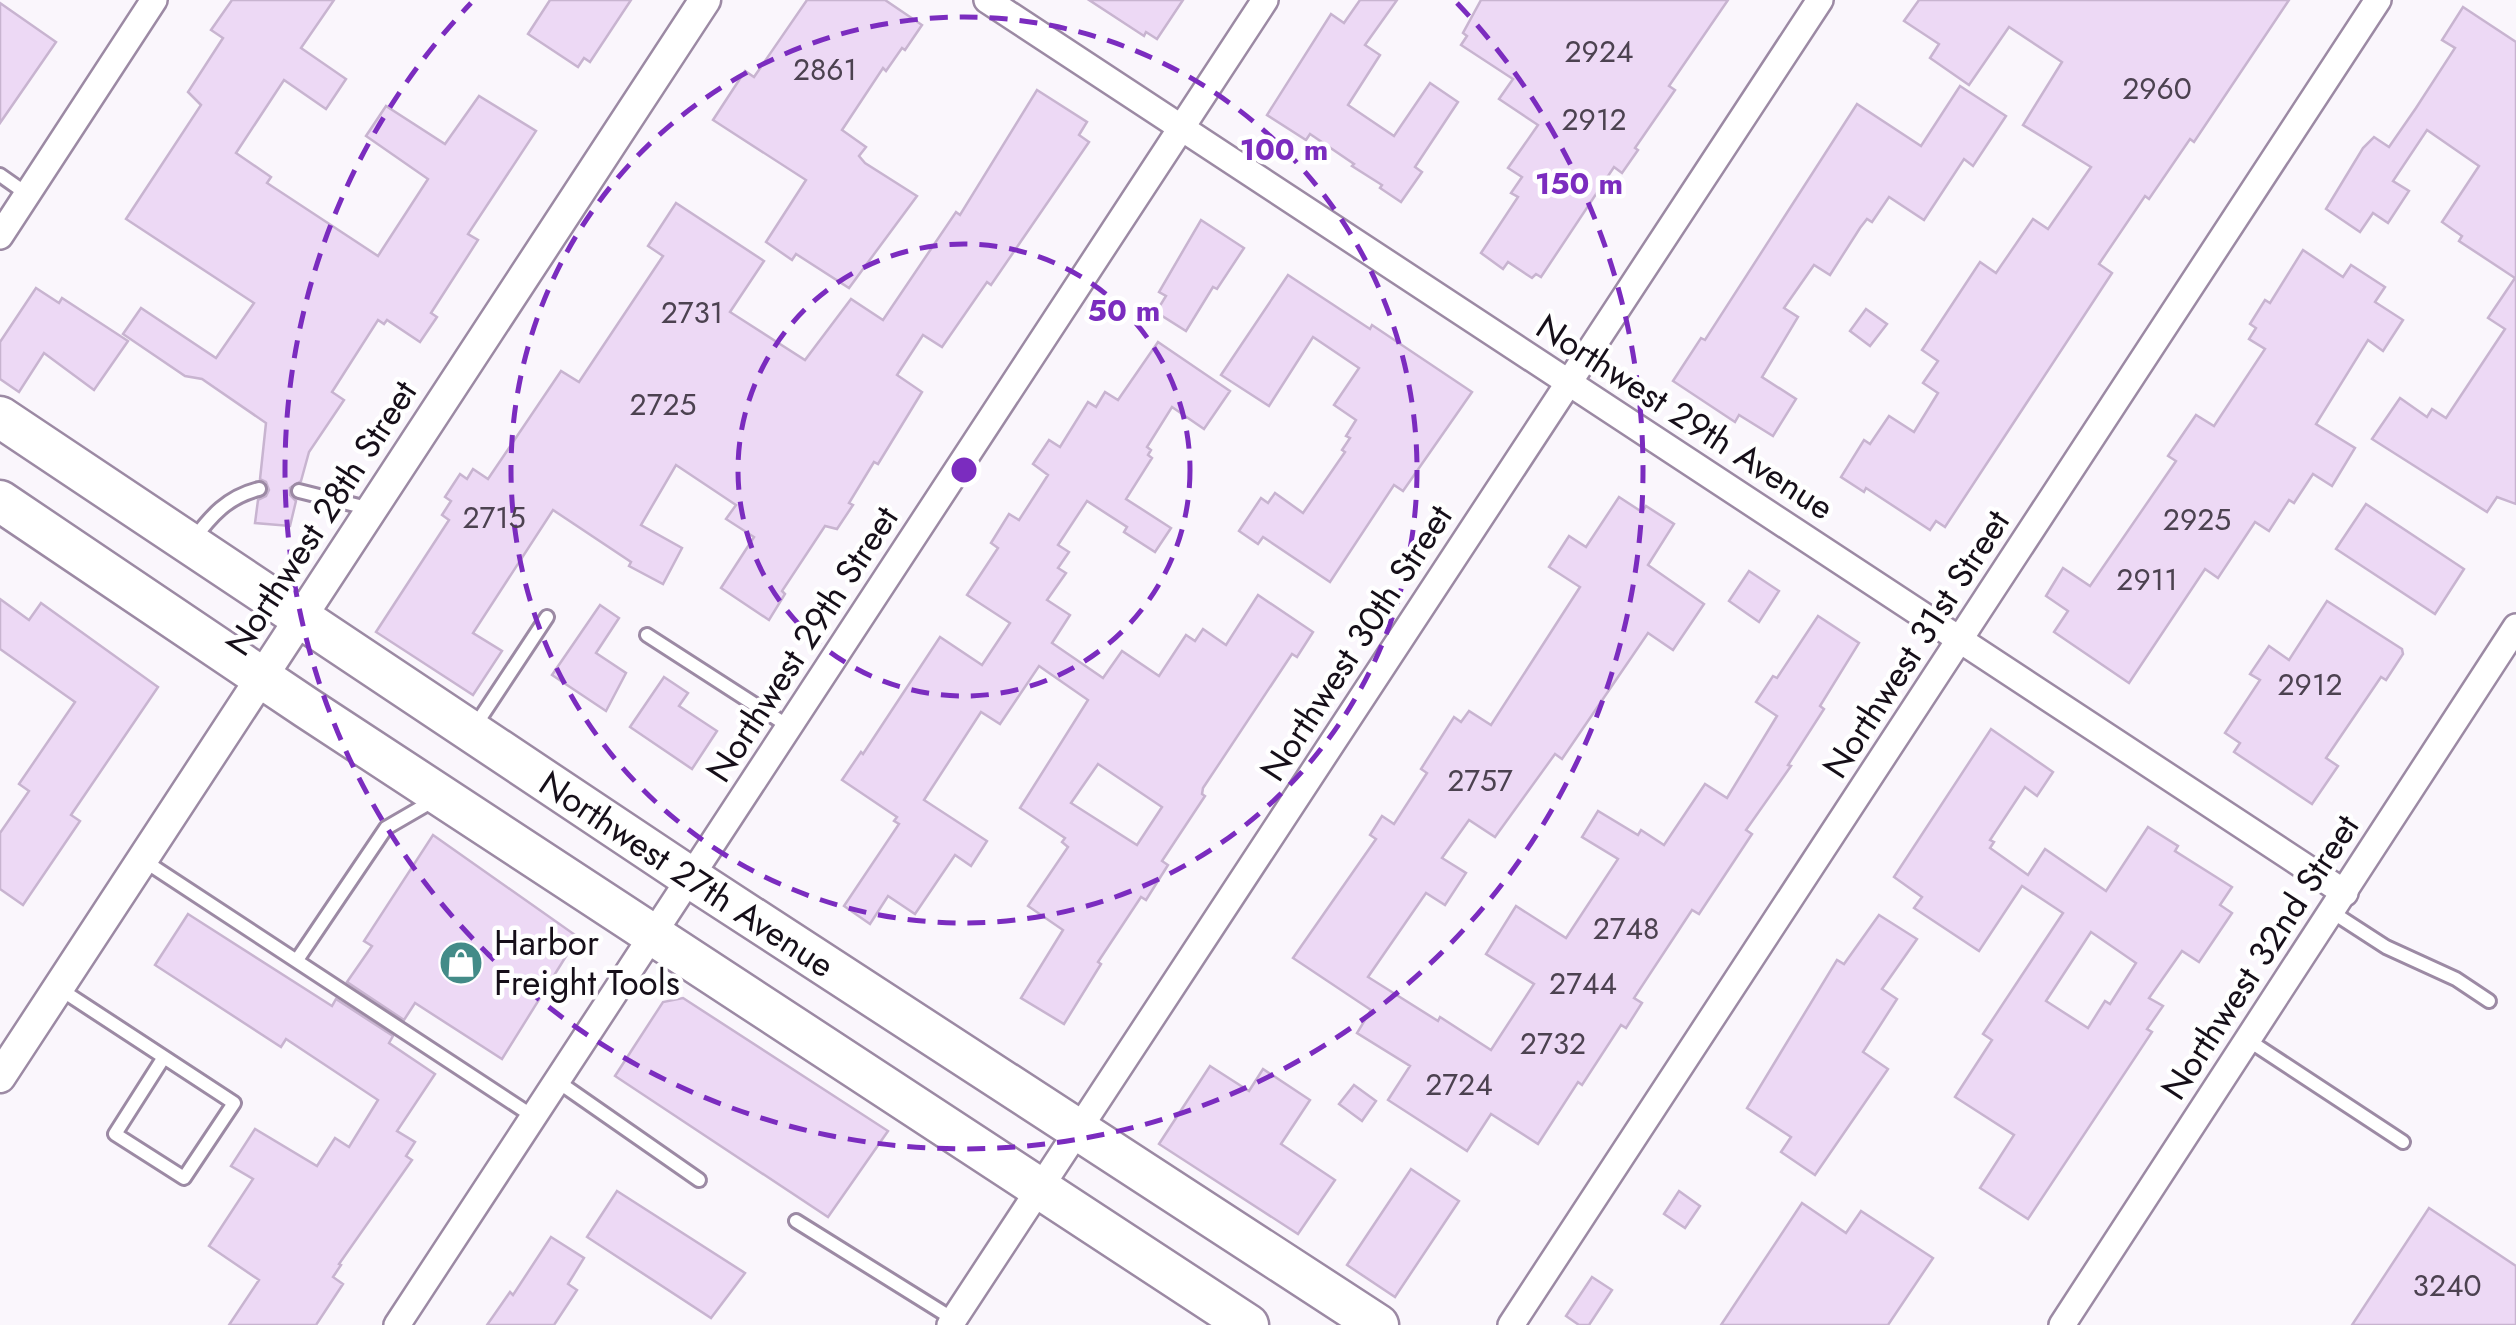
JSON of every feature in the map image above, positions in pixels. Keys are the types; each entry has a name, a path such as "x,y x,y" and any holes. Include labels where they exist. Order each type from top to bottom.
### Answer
{"highway":[{"name":"Northwest 27th Avenue","path":"0,417 692,878 1378,1325"},
{"name":"Northwest 27th Avenue","path":"0,500 441,796 1248,1325"}],"street":[{"path":"0,236 154,0"},
{"name":"Northwest 28th Street","path":"0,1077 705,0"},
{"name":"Northwest 29th Avenue","path":"987,0 1960,641 2338,902"},
{"name":"Northwest 29th Street","path":"397,1325 1264,0"},
{"name":"Northwest 30th Street","path":"952,1322 1820,0"},
{"name":"Northwest 31st Street","path":"1511,1325 2378,0"},
{"name":"Northwest 32nd Street","path":"2062,1325 2516,627"}],"lane":[{"path":"0,175 27,194"},
{"path":"190,544 215,511 241,494 259,489"},
{"path":"299,491 371,509"},
{"path":"471,731 546,616"},
{"path":"647,634 788,726"},
{"path":"296,960 386,828 441,796"},
{"path":"142,860 534,1117"},
{"path":"2338,902 2386,947 2456,979 2490,1001"},
{"path":"58,988 164,1056 234,1103 184,1178 115,1134 164,1056"},
{"path":"2248,1040 2402,1142"},
{"path":"557,1081 698,1180"},
{"path":"796,1221 952,1322"}],"building":[{"path":"232,0 334,0 301,48 346,79 326,109 284,80 236,153 271,177 267,183 378,256 428,179 366,136 386,106 445,144 479,96 536,131 468,234 478,240 431,313 437,317 420,342 387,320 384,324 378,320 332,392 344,400 309,452 301,481 290,488 296,501 290,526 255,523 258,500 269,490 260,479 266,423 202,379 185,376 123,334 141,308 216,358 254,303 126,219 201,105 188,92 223,38 211,30"},
{"path":"550,0 631,0 590,62 584,58 578,67 528,34"},
{"path":"807,0 885,0 922,25 886,71 883,68 842,130 866,147 859,156 865,163 917,196 849,288 796,254 792,260 766,242 806,180 713,120 745,71 754,77"},
{"path":"1089,0 1183,0 1157,39 1146,32 1144,36"},
{"path":"1360,0 1397,0 1365,45 1380,55 1348,105 1394,136 1430,83 1458,102 1415,167 1422,172 1401,202 1310,134 1306,140 1267,115 1331,14 1344,23"},
{"path":"1481,0 1728,0 1669,86 1675,90 1635,148 1638,150 1622,173 1614,167 1541,277 1536,274 1532,278 1508,262 1503,269 1481,253 1518,197 1511,193 1522,177 1508,168 1538,125 1499,99 1513,79 1461,45 1467,36 1463,33"},
{"path":"1919,0 2289,0 2194,142 2190,139 2149,199 2145,196 2099,264 2112,273 1945,527 1936,521 1930,530 1866,488 1864,492 1841,477 1864,440 1870,444 1889,416 1914,432 1938,393 1923,383 1938,361 1922,350 1980,262 1996,273 2033,219 2048,229 2091,167 2023,125 2062,62 2009,27 1969,85 1930,58 1939,44 1904,21"},
{"path":"0,3 56,42 0,123"},
{"path":"2463,7 2516,42 2516,504 2497,497 2487,512 2372,439 2400,398 2427,417 2432,409 2446,418 2505,329 2488,318 2515,278 2459,241 2462,236 2442,222 2479,166 2427,130 2393,181 2409,191 2388,223 2373,213 2360,232 2326,209 2363,148 2374,137 2389,147 2416,108 2455,48 2442,40"},
{"path":"1960,86 2006,116 1973,166 1964,159 1924,220 1889,197 1872,222 1867,219 1860,228 1830,275 1814,265 1784,308 1798,317 1762,377 1796,399 1773,436 1739,415 1735,422 1673,381 1701,338 1705,340 1857,104 1921,146"},
{"path":"1037,90 1087,122 1079,135 1089,142 991,285 987,282 942,347 923,335 897,375 922,392 878,464 874,462 837,529 825,526 782,591 785,594 769,620 721,588 754,537 726,519 736,505 676,465 641,525 682,548 663,584 629,566 631,562 553,510 473,633 502,651 473,695 376,632 449,520 442,515 451,501 445,497 460,474 467,479 473,469 488,479 561,371 579,382 663,256 648,246 676,203 764,261 730,312 805,360 851,299 883,320 956,212 960,215"},
{"path":"1201,220 1244,248 1217,289 1213,287 1186,331 1156,312 1166,296 1159,292"},
{"path":"2303,250 2343,277 2351,265 2385,287 2375,302 2403,320 2383,351 2368,340 2316,424 2355,448 2332,486 2313,474 2294,503 2289,500 2269,531 2255,522 2218,578 2205,569 2129,683 2054,632 2068,611 2046,596 2063,568 2090,586 2176,461 2168,456 2196,415 2214,426 2265,349 2249,339 2256,328 2250,324 2265,300 2270,303"},
{"path":"1288,275 1472,392 1403,491 1394,485 1330,582 1263,537 1258,544 1239,531 1261,498 1268,503 1275,493 1303,513 1345,452 1342,450 1350,438 1346,436 1356,420 1334,405 1359,368 1313,337 1269,406 1221,375"},
{"path":"36,288 59,303 62,298 128,341 94,390 44,353 19,392 0,379 0,342"},
{"path":"1866,309 1887,324 1870,346 1850,331"},
{"path":"1158,342 1230,391 1204,429 1172,407 1147,447 1152,458 1126,499 1171,528 1155,552 1124,532 1127,527 1087,501 1058,545 1069,552 1058,568 1066,573 1047,600 1070,615 1052,643 1103,678 1122,651 1159,676 1186,635 1195,641 1203,629 1226,645 1258,595 1313,632 1297,657 1292,654 1203,788 1205,796 1162,861 1168,865 1146,900 1141,897 1098,962 1101,964 1064,1024 1021,998 1063,930 1028,906 1068,847 1062,842 1065,838 1020,808 1088,700 1039,666 1000,724 981,712 924,800 987,841 971,866 955,855 915,914 888,896 870,924 844,906 899,824 894,821 897,817 842,780 940,637 982,665 1010,623 967,595 998,548 991,543 1009,514 1019,520 1048,475 1033,464 1049,440 1060,447 1088,402 1096,407 1105,392 1118,400","holes":["1098,764 1162,807 1137,845 1071,803"]},
{"path":"1619,497 1642,512 1646,506 1674,524 1648,565 1704,604 1673,650 1648,633 1562,759 1555,754 1495,837 1469,820 1442,858 1466,873 1445,905 1426,893 1368,977 1438,1021 1440,1017 1491,1050 1534,984 1486,954 1516,906 1566,938 1618,859 1582,837 1598,811 1638,835 1641,830 1664,845 1705,784 1727,798 1777,716 1756,702 1818,616 1859,643 1820,706 1824,709 1788,765 1791,766 1746,830 1752,834 1699,914 1692,910 1634,998 1642,1003 1626,1028 1621,1025 1538,1144 1491,1114 1467,1151 1388,1100 1410,1066 1357,1033 1371,1010 1293,958 1376,839 1370,835 1382,816 1394,824 1427,773 1421,769 1454,717 1461,722 1469,711 1491,725 1580,587 1549,567 1569,536 1586,547"},
{"path":"2366,504 2464,569 2435,614 2336,549"},
{"path":"1749,571 1779,591 1759,622 1729,601"},
{"path":"0,599 29,620 41,603 158,687 71,815 80,821 23,905 0,889 0,833 29,791 19,784 75,702 0,649"},
{"path":"2327,601 2402,649 2403,654 2386,680 2381,677 2326,758 2338,766 2312,804 2234,752 2240,743 2225,733 2260,680 2250,674 2269,646 2289,660"},
{"path":"600,605 619,618 596,653 626,673 606,711 552,675"},
{"path":"664,677 688,693 679,706 717,731 692,769 630,727"},
{"path":"1991,729 2053,772 2037,796 2025,787 1990,840 1994,842 1990,848 2028,875 2045,849 2106,891 2148,827 2178,846 2175,851 2232,887 2220,905 2232,913 2199,962 2182,951 2149,998 2163,1006 2147,1029 2152,1032 2028,1219 1980,1188 2014,1135 1955,1097 1992,1040 1983,1034 2063,913 2022,886 1979,951 1914,908 1922,897 1894,877","holes":["2091,932 2136,963 2110,1004 2105,1001 2088,1028 2046,1001"]},
{"name":"Harbor Freight Tools","path":"433,835 578,937 502,1059 415,1003 404,1020 347,982 372,946 364,941"},
{"path":"188,914 332,1006 336,999 393,1036 389,1043 435,1074 397,1131 415,1142 406,1156 412,1160 339,1264 333,1277 343,1284 316,1325 229,1325 259,1280 209,1246 253,1179 231,1166 255,1129 317,1166 335,1138 349,1147 378,1100 286,1039 281,1047 155,965"},
{"path":"1879,915 1917,939 1882,989 1897,999 1863,1052 1888,1069 1815,1175 1781,1152 1791,1137 1747,1108 1837,960 1844,964"},
{"path":"683,998 888,1131 828,1217 615,1076 663,1002"},
{"path":"1210,1066 1249,1091 1263,1069 1310,1100 1281,1144 1335,1180 1298,1234 1159,1144"},
{"path":"1354,1085 1376,1101 1362,1121 1339,1104"},
{"path":"1411,1169 1459,1201 1395,1297 1347,1265"},
{"path":"617,1191 745,1273 711,1318 587,1237"},
{"path":"1679,1191 1700,1206 1685,1228 1664,1214"},
{"path":"1802,1203 1846,1233 1861,1211 1933,1258 1888,1325 1721,1325"},
{"path":"2429,1208 2516,1266 2516,1325 2352,1325"},
{"path":"551,1237 584,1258 568,1284 577,1290 554,1325 487,1325 510,1292 513,1295"},
{"path":"1592,1277 1612,1290 1589,1325 1579,1325 1566,1316"}],"place":[{"name":"Harbor Freight Tools","path":"461,963"}]}
